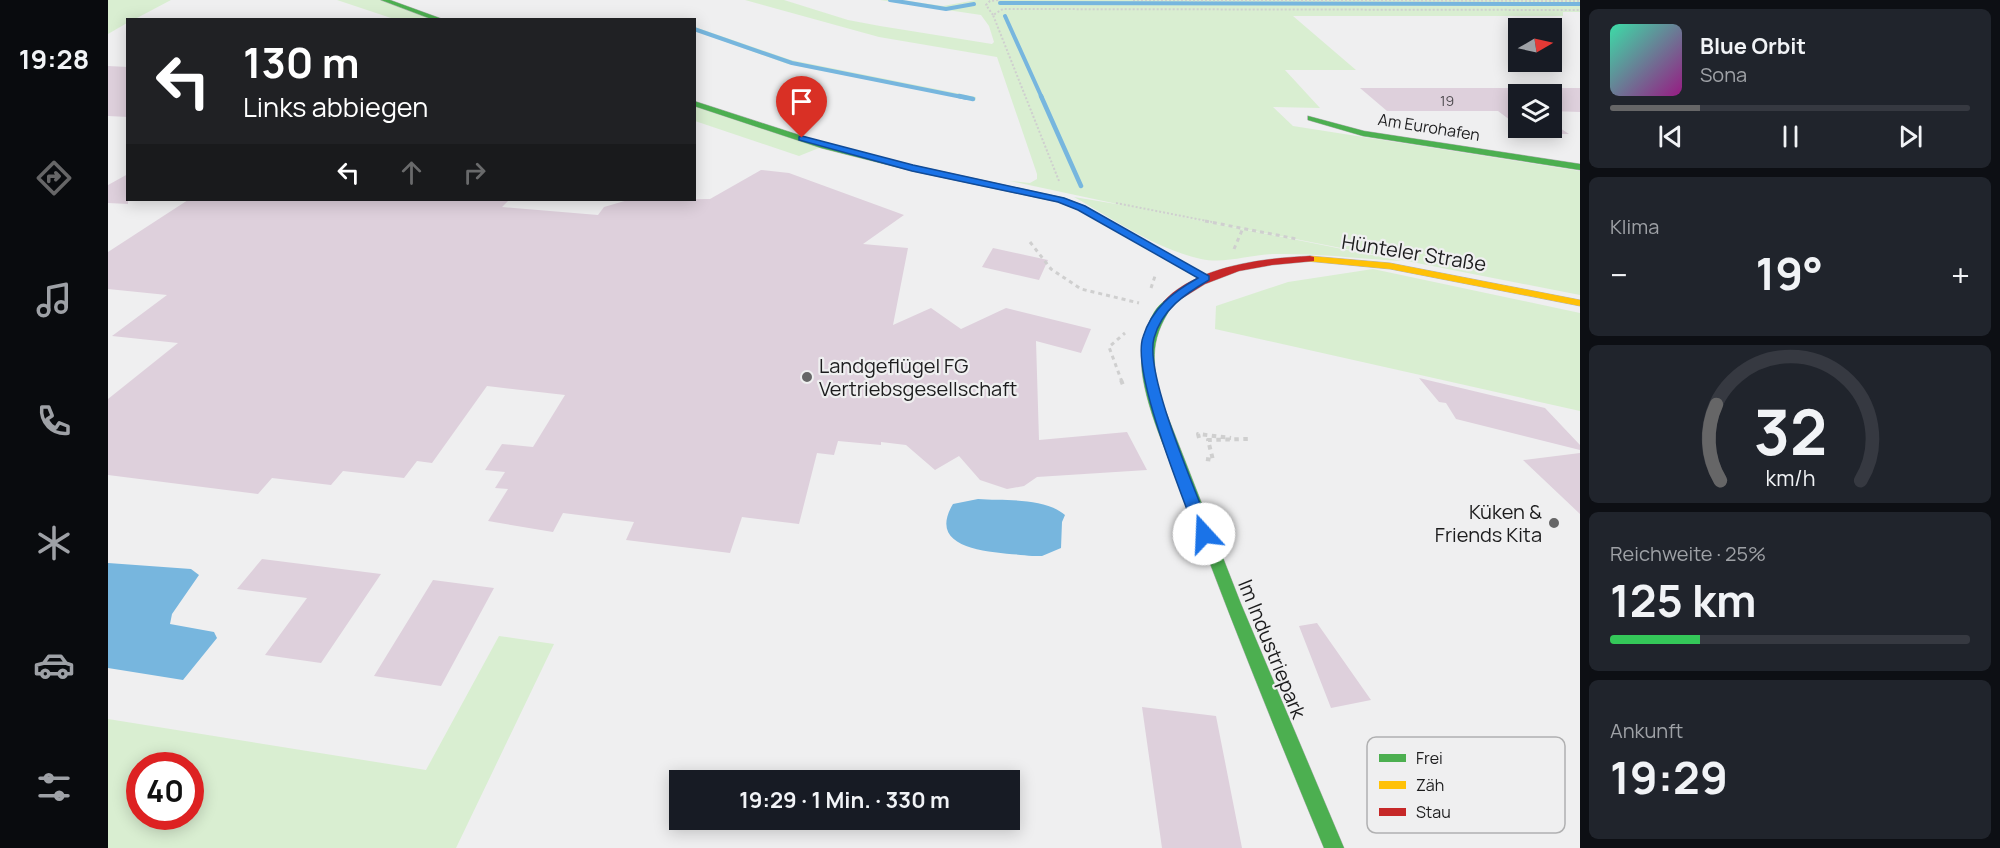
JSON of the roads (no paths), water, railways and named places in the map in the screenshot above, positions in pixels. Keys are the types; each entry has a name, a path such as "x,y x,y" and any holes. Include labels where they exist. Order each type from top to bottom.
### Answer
{"street":[{"path":"384,0 436,18"},
{"path":"696,104 824,146 912,168 1061,200 1082,208 1206,278"},
{"name":"Am Eurohafen","path":"1311,118 1363,134 1580,167"},
{"name":"Hünteler Straße","path":"1206,278 1241,266 1288,260 1335,259 1416,270 1580,303"},
{"name":"Im Industriepark","path":"1206,278 1178,294 1158,315 1148,338 1146,354 1152,387 1204,534 1334,848"}],"water":[{"path":"978,499 1023,501 1056,509 1065,515 1062,522 1061,548 1042,556 1032,556 986,551 957,541 948,533 947,520 953,504"},
{"path":"108,563 191,569 199,575 172,614 170,624 214,632 217,638 183,680 108,668"}],"waterway":[{"path":"890,0 946,9 974,4"},
{"path":"1000,3 1580,4"},
{"path":"1005,16 1042,98"},
{"path":"696,30 792,63 967,98"},
{"path":"959,96 973,99"},
{"path":"1041,96 1081,186"}],"place":[{"name":"Landgeflügel FG Vertriebsgesellschaft","path":"807,377"},
{"name":"Küken & Friends Kita","path":"1554,523"}]}
